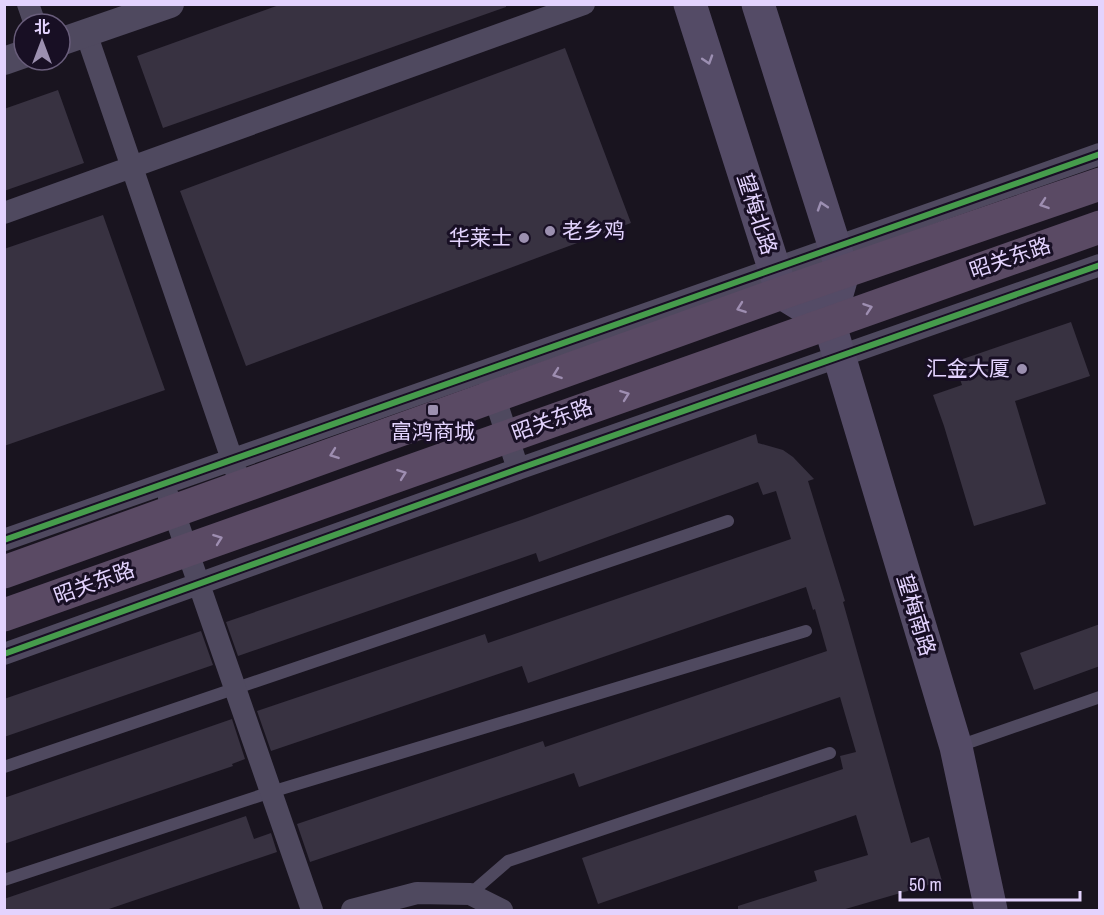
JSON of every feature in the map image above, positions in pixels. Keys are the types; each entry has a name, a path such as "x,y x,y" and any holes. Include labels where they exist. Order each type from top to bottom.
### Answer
{"main road":[{"name":"望梅北路","path":"690,4 778,281"},
{"path":"758,4 839,260 829,322 778,281"},
{"name":"昭关东路","path":"4,572 169,497 778,281 839,260 1100,184"},
{"name":"昭关东路","path":"4,615 1100,227"},
{"name":"望梅南路","path":"829,322 956,747 991,910"}],"street":[{"path":"170,4 73,38 132,167 237,473"},
{"path":"4,213 584,4"},
{"path":"839,260 1100,154"},
{"path":"4,654 1100,265"},
{"path":"490,383 518,470"},
{"path":"4,540 169,497 312,910"},
{"path":"352,910 417,892 470,894 502,910"}],"lane":[{"path":"4,767 728,521"},
{"path":"4,880 271,792 806,631"},
{"path":"956,747 1100,697"},
{"path":"470,894 508,861 830,753"}],"building":[{"path":"282,4 506,4 506,7 163,128 137,56"},
{"path":"565,48 631,223 246,366 180,191"},
{"path":"58,90 84,163 4,191 4,109"},
{"path":"103,215 165,390 4,446 4,249"},
{"path":"1071,322 1090,376 1015,401 1046,504 974,526 933,395 962,385 954,362"},
{"path":"756,434 758,443 783,450 814,479 808,481 845,601 843,602 911,843 929,837 942,881 842,910 738,910 738,906 817,881 814,871 868,855 856,815 598,904 582,858 843,769 840,756 856,752 840,697 579,787 574,773 310,862 297,824 543,741 545,747 827,651 806,587 528,683 522,666 271,751 257,711 485,634 488,643 791,539 776,491 763,495 758,482 539,562 536,553 238,656 226,622 524,519"},
{"path":"1100,624 1100,666 1034,690 1020,653"},
{"path":"201,631 213,665 4,737 4,699"},
{"path":"232,719 245,759 232,764 233,766 4,844 4,798"},
{"path":"246,816 254,839 271,833 277,852 106,910 4,910 4,899"}],"cycle path":[{"path":"4,540 1100,154"},
{"path":"4,654 518,469 1100,265"}],"place":[{"name":"老乡鸡","path":"550,231"},
{"name":"华莱士","path":"524,238"},
{"name":"汇金大厦","path":"1022,369"},
{"name":"富鸿商城","path":"433,410"}]}
